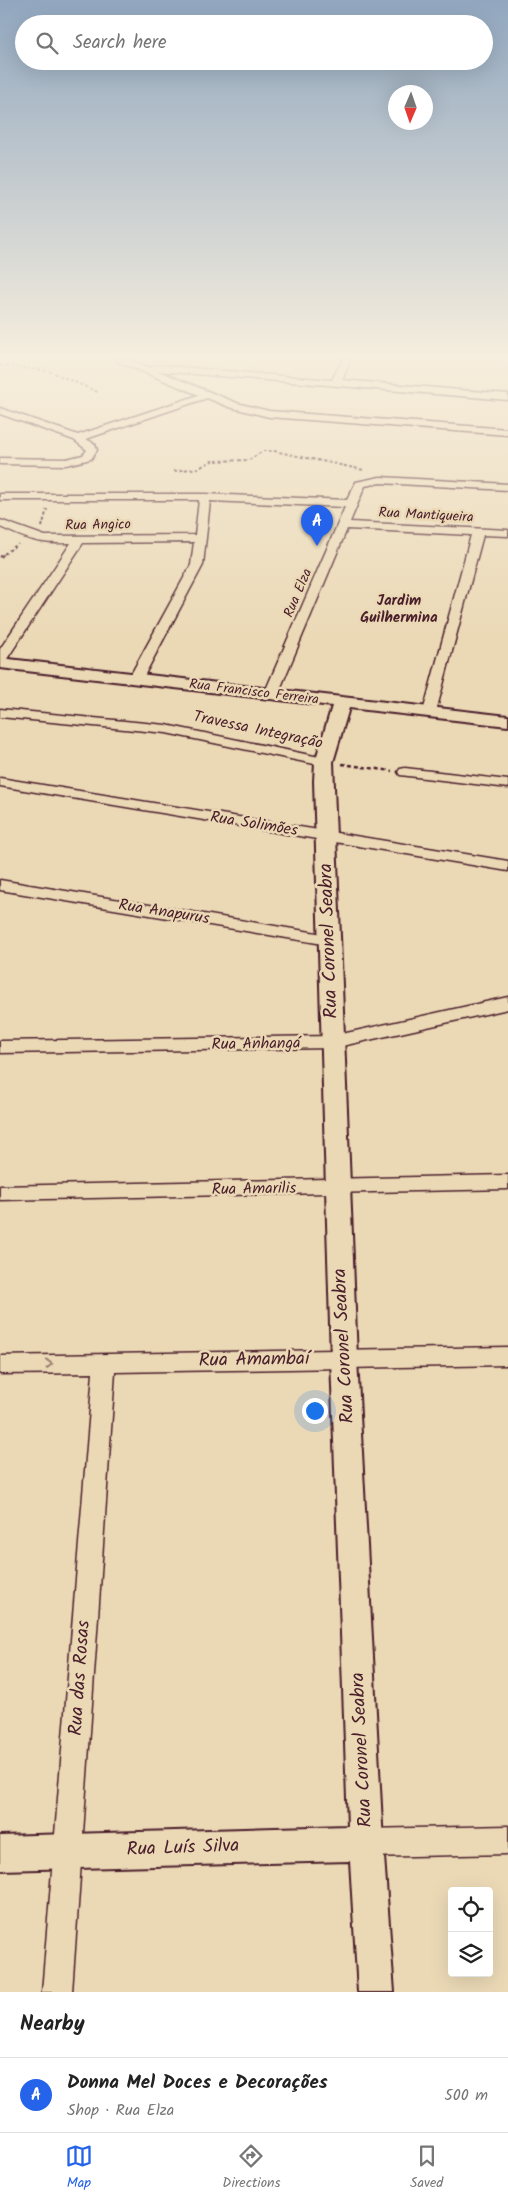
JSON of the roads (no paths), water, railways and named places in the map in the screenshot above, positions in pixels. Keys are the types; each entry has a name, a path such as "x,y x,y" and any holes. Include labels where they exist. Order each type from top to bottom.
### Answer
{"street":[{"path":"0,461 66,462 80,460 87,457 91,452"},
{"name":"Rua Elza","path":"271,694 360,484 374,481 508,487"},
{"path":"0,497 205,497 352,504"},
{"path":"136,678 197,565 205,497"},
{"name":"Rua Angico","path":"0,523 34,538 80,540 201,538"},
{"name":"Rua Mantiqueira","path":"343,525 508,533"},
{"path":"430,712 478,532"},
{"path":"0,659 80,540"},
{"name":"Rua Francisco Ferreira","path":"0,663 508,721"},
{"name":"Rua Coronel Seabra","path":"342,702 324,762 324,835 344,1359 366,1843 376,1992"},
{"name":"Travessa Integração","path":"0,713 166,729 324,762"},
{"path":"405,772 508,784"},
{"name":"Rua Solimões","path":"0,782 508,866"},
{"name":"Rua Anapurus","path":"0,885 328,940"},
{"name":"Rua Anhangá","path":"0,1047 333,1042 508,1003"},
{"name":"Rua Amarilis","path":"0,1193 508,1182"},
{"name":"Rua Amambaí","path":"0,1365 508,1356"},
{"name":"Rua das Rosas","path":"57,1992 104,1363"},
{"path":"366,1843 508,1840"},
{"name":"Rua Luís Silva","path":"0,1853 366,1843"}],"place":[{"name":"Donna Mel Doces e Decorações","path":"317,546"}],"district":[{"name":"Jardim Guilhermina","path":"399,610"}]}
